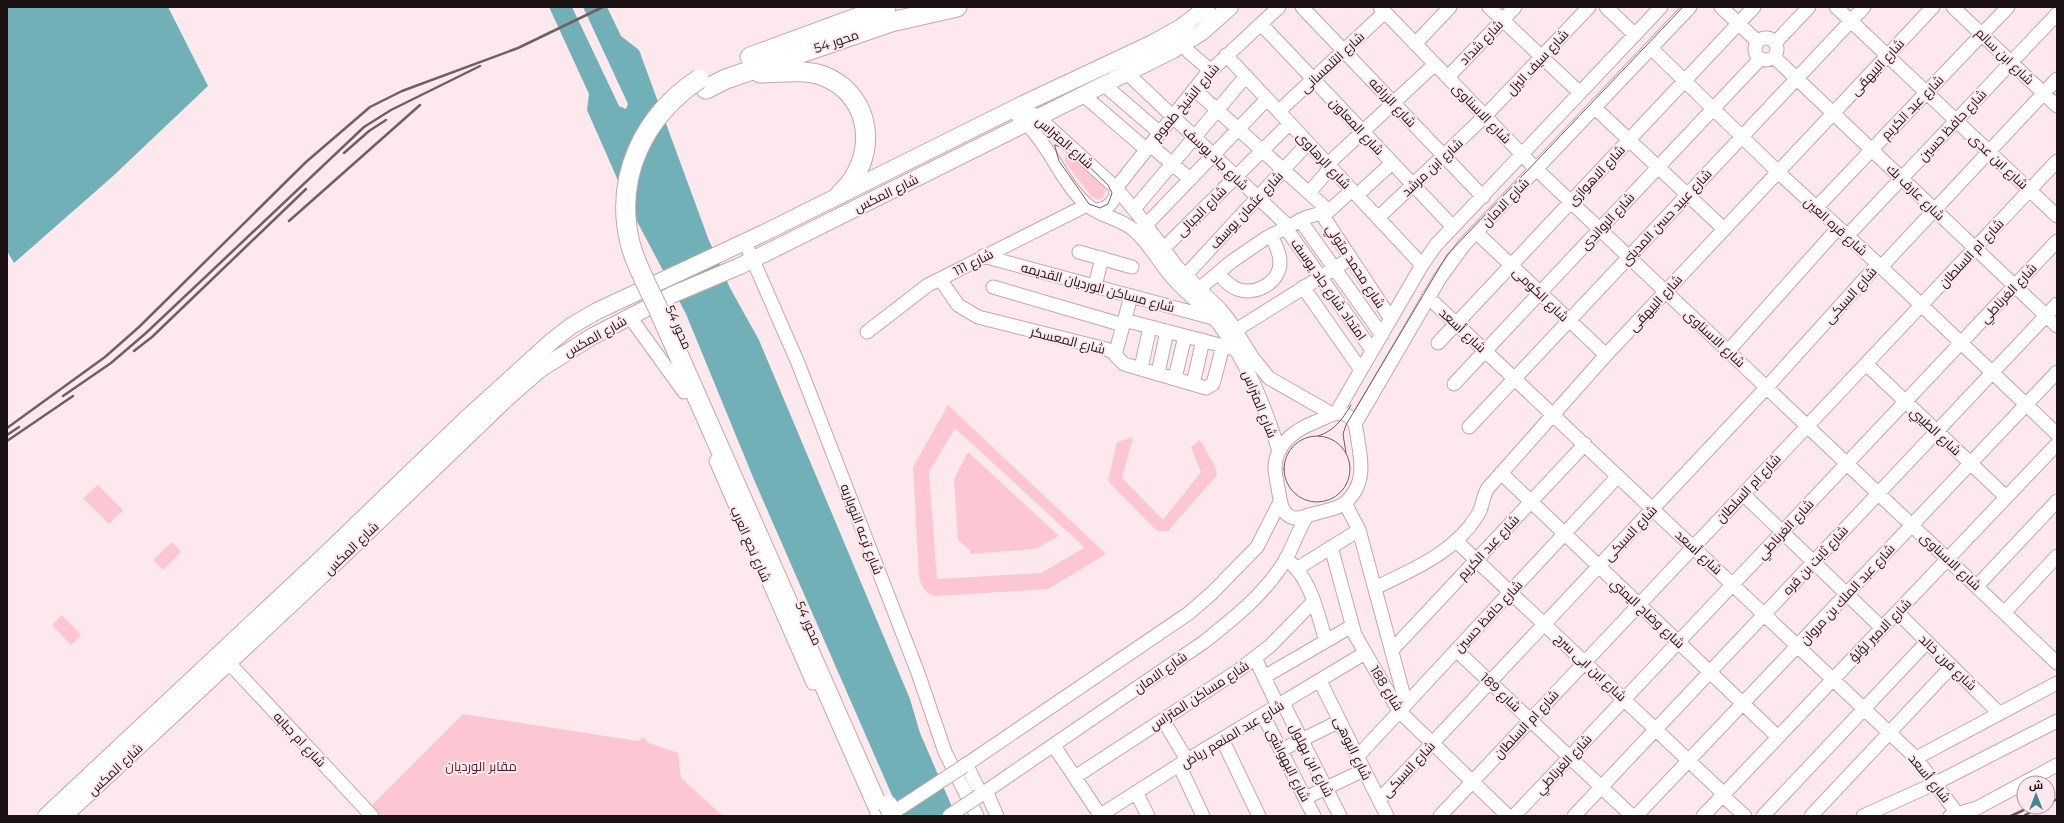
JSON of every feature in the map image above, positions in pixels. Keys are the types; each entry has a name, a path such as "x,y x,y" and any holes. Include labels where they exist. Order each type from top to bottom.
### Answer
{"highway":[{"name":"محور 54","path":"886,7 722,68 702,84 687,103 664,126 647,158 641,182 638,206 642,239 663,306 888,812"},
{"name":"محور 54","path":"702,84 744,73 891,22 957,7"},
{"path":"744,73 811,72 830,79 853,99 863,117 866,147 857,174 840,194"}],"main road":[{"name":"شارع المكس","path":"46,816 326,554 443,451 539,370 580,343 630,316 663,306 746,262 1127,73 1179,38 1207,7"},
{"name":"شارع المكس","path":"64,816 228,662 443,451 547,346 571,326 597,311 738,245 1014,109 1179,38 1202,32 1230,7"},
{"path":"926,152 935,169"}],"street":[{"name":"شارع الشيخ طموم","path":"1091,207 1102,210 1111,204 1116,188 1210,70 1279,7"},
{"name":"شارع الزرافه","path":"1302,7 1483,197"},
{"path":"1415,44 1450,7"},
{"path":"1489,7 1580,93"},
{"name":"شارع شداد","path":"1448,77 1515,7"},
{"name":"شارع سيف اليزل","path":"1485,116 1589,7"},
{"path":"1606,7 1635,35"},
{"name":"شارع الامان","path":"1334,414 1422,265 1436,245 1523,155 1661,7"},
{"name":"شارع الامان","path":"1356,424 1428,297 1451,261 1476,232 1538,169 1690,7"},
{"path":"1721,7 1758,42"},
{"name":"شارع الاهوازى","path":"1438,343 1754,7"},
{"path":"1775,42 1809,7"},
{"name":"شارع ابن عدى","path":"1836,7 2057,216"},
{"name":"شارع عبيد حسن المدينى","path":"1469,427 1864,7"},
{"name":"شارع البيهقى","path":"1375,588 1434,559 1456,542 1478,515 1484,492 1553,414 1606,355 1933,7"},
{"name":"شارع ابن سالم","path":"1953,7 2057,106"},
{"name":"شارع عبد الكريم","path":"1816,208 2008,7"},
{"name":"شارع التلمسانى","path":"1279,111 1344,50 1381,8"},
{"name":"شارع الاسناوى","path":"1381,8 1523,155 1879,492 2057,663"},
{"name":"شارع حافظ حسين","path":"1728,350 1843,232 1902,178 2057,14"},
{"name":"شارع المعاون","path":"1261,24 1453,227"},
{"path":"1179,38 1196,58 1210,70"},
{"path":"1767,38 1775,42 1778,50 1774,57 1765,60 1760,59 1756,53 1758,42 1767,38"},
{"name":"شارع قره العين","path":"1651,48 1778,172 1879,265 2057,434"},
{"name":"شارع الرهاوى","path":"1226,55 1422,265"},
{"name":"شارع عارف بك","path":"1774,57 2057,326"},
{"name":"شارع الرواندى","path":"1454,384 1760,59"},
{"path":"1309,193 1329,166 1362,132 1435,64"},
{"name":"شارع جاد يوسف","path":"1127,73 1236,176 1286,227"},
{"path":"1134,209 1246,76"},
{"name":"شارع السبكى","path":"1379,800 1767,387 1879,265 1989,152 2057,79"},
{"path":"1103,84 1160,133"},
{"name":"شارع محمد متولي","path":"1194,89 1309,193 1325,212 1351,258 1391,319"},
{"path":"1082,94 1190,179"},
{"path":"1146,225 1267,99"},
{"path":"1595,108 1724,229"},
{"name":"شارع المتراس","path":"1014,109 1025,110 1040,139 1075,192 1091,207 1120,221 1136,232 1171,276 1213,318 1229,347 1253,381 1270,421 1279,452"},
{"name":"شارع ابن مرشد","path":"1378,218 1485,116"},
{"name":"شارع المتراس","path":"1030,120 1116,188 1134,209 1185,276 1220,309 1236,330 1264,373 1274,383 1334,414"},
{"name":"شارع الجبالى","path":"1163,249 1290,123"},
{"name":"شارع عثمان يوسف","path":"1185,276 1308,143"},
{"name":"شارع ام السلطان","path":"1440,816 2057,161"},
{"path":"1199,290 1218,273 1271,235 1300,220 1325,212 1355,193 1392,163"},
{"name":"شارع 111","path":"867,332 913,296 940,279 983,256 1091,207"},
{"path":"1300,220 1382,335"},
{"name":"امتداد شارع جاد يوسف","path":"1286,227 1372,350"},
{"name":"شارع الكومى","path":"1476,232 1606,355"},
{"path":"1218,273 1237,289 1256,290 1265,287 1272,281 1280,264 1279,254 1271,235"},
{"name":"شارع الغرناطي","path":"1514,816 2057,241"},
{"name":"شارع ترعه النوباريه","path":"738,245 798,363 918,673 945,752 976,816"},
{"path":"1079,252 1132,267"},
{"name":"شارع مساكن الورديان القديمه","path":"983,256 1213,318"},
{"path":"1095,286 1102,258"},
{"path":"1236,330 1351,258"},
{"name":"شارع المعسكر","path":"940,279 958,305 978,317 1106,349 1115,355 1120,363 1206,388 1211,386 1229,347"},
{"path":"993,287 1124,322 1167,331 1229,347"},
{"path":"1304,288 1361,370"},
{"path":"1115,355 1131,296"},
{"name":"شارع أسعد","path":"1428,297 1916,758 1936,783 1956,815"},
{"name":"شارع ثابت بن قره","path":"1574,816 2057,304"},
{"name":"شارع نجع العرب","path":"663,306 684,392"},
{"name":"شارع نجع العرب","path":"630,316 684,392 701,422 759,564 819,695"},
{"path":"1140,368 1150,327"},
{"path":"1158,374 1167,331"},
{"path":"1175,378 1185,336"},
{"path":"1193,384 1203,340"},
{"name":"شارع الطيبي","path":"1866,364 2006,497"},
{"name":"شارع عبد الملك بن مروان","path":"1636,816 2057,372"},
{"path":"1253,381 1264,373"},
{"path":"1334,414 1350,416 1356,424 1362,455 1362,470 1355,491 1345,502 1333,509 1300,518 1290,516 1285,513 1280,502 1275,467 1279,452 1286,441 1295,432 1334,414"},
{"name":"شارع عبد الكريم","path":"1392,650 1585,444"},
{"name":"شارع الامير لؤلؤ","path":"1703,816 2057,444"},
{"name":"شارع وضاح اليمني","path":"1501,473 1778,737"},
{"name":"شارع حافظ حسين","path":"1358,757 1618,476"},
{"path":"1743,494 1882,628"},
{"path":"1977,586 2057,501"},
{"path":"888,812 965,765 1165,630 1195,608 1212,593 1257,547 1280,502"},
{"path":"1345,502 1359,530 1392,650 1403,708"},
{"name":"شارع الامان","path":"949,816 1054,746 1204,642 1227,624 1263,590 1286,558 1300,528 1308,515"},
{"path":"1298,568 1359,530"},
{"name":"شارع ابن ابى سرح","path":"1456,542 1625,698 1745,816"},
{"name":"شارع 188","path":"1331,547 1352,626 1365,654 1403,708 1432,743 1508,816"},
{"path":"2004,612 2057,556"},
{"path":"1286,558 1298,568 1305,578 1314,601 1326,641"},
{"name":"شارع مساكن المتراس","path":"1075,777 1256,658 1285,632 1314,601"},
{"name":"شارع فرن خالد","path":"1897,612 2000,713"},
{"path":"1264,677 1352,626"},
{"path":"1763,816 1927,642"},
{"name":"شارع 189","path":"1456,650 1632,816"},
{"name":"شارع عبد المنعم رياض","path":"1100,816 1183,762 1365,654"},
{"name":"شارع ابن بهلول","path":"1256,658 1264,677 1302,740 1340,816"},
{"name":"شارع ام جبابه","path":"228,662 372,816"},
{"path":"1810,816 1952,666"},
{"name":"شارع البوهى","path":"1320,681 1387,816"},
{"path":"1916,758 2057,683"},
{"name":"شارع البهواشى","path":"1264,715 1314,816"},
{"path":"1163,720 1183,762 1203,816"},
{"path":"1863,816 1936,783 2057,721"},
{"path":"1281,750 1340,722"},
{"path":"1222,739 1259,816"},
{"path":"1054,746 1100,816"},
{"path":"965,765 982,794 998,816"},
{"path":"1956,815 1978,808 2057,765"},
{"path":"1305,798 1364,770"},
{"path":"1136,792 1148,816"}],"green space":[{"path":"1068,154 1074,155 1104,186 1106,191 1103,198 1098,200 1091,196 1065,162 1065,156"},
{"path":"948,405 1106,554 1048,589 936,596 929,594 922,586 919,576 913,467","holes":["955,428 1084,547 1041,573 937,579 929,472"]},
{"path":"1133,437 1122,478 1163,520 1201,472 1191,447 1200,440 1215,467 1217,475 1168,531 1157,531 1108,481 1117,442"},
{"path":"968,452 1059,536 1035,549 970,554 970,550 958,540 954,479"},
{"path":"98,485 123,510 109,524 83,498"},
{"path":"172,542 181,552 163,570 153,560"},
{"path":"62,615 81,635 71,645 52,625"},
{"name":"مقابر الورديان","path":"463,714 638,741 643,737 649,743 678,753 681,778 723,816 376,816 369,808"}],"water":[{"path":"7,7 168,7 208,86 112,177 14,263 7,251"},
{"path":"549,7 572,7 619,106 626,109 628,104 583,7 607,7 621,36 639,50 708,238 730,288 759,340 910,699 920,733 956,816 901,816 755,482 686,314 631,210 587,110 589,94"}],"tram line":[{"path":"1346,453 1343,434 1346,425 1447,255 1683,7"},
{"path":"1055,145 1073,151 1108,185 1112,193 1108,204 1100,208 1089,204 1059,161 1055,145"},
{"path":"1318,436 1333,428 1351,405"},
{"path":"1317,436 1329,439 1340,446 1347,457 1350,469 1347,481 1340,492 1329,499 1317,502 1305,499 1294,492 1287,481 1284,469 1287,457 1294,446 1305,439 1317,436"}],"railway":[{"path":"7,428 105,357 139,327 306,162 370,107 402,91 518,48 603,7"},
{"path":"63,396 111,363 146,333 364,127 391,110 480,66"},
{"path":"289,221 420,105"},
{"path":"344,153 369,131 386,120"},
{"path":"134,351 152,337 306,189"},
{"path":"7,441 73,396"},
{"path":"7,435 19,427"},
{"path":"2011,816 2016,814"}]}
